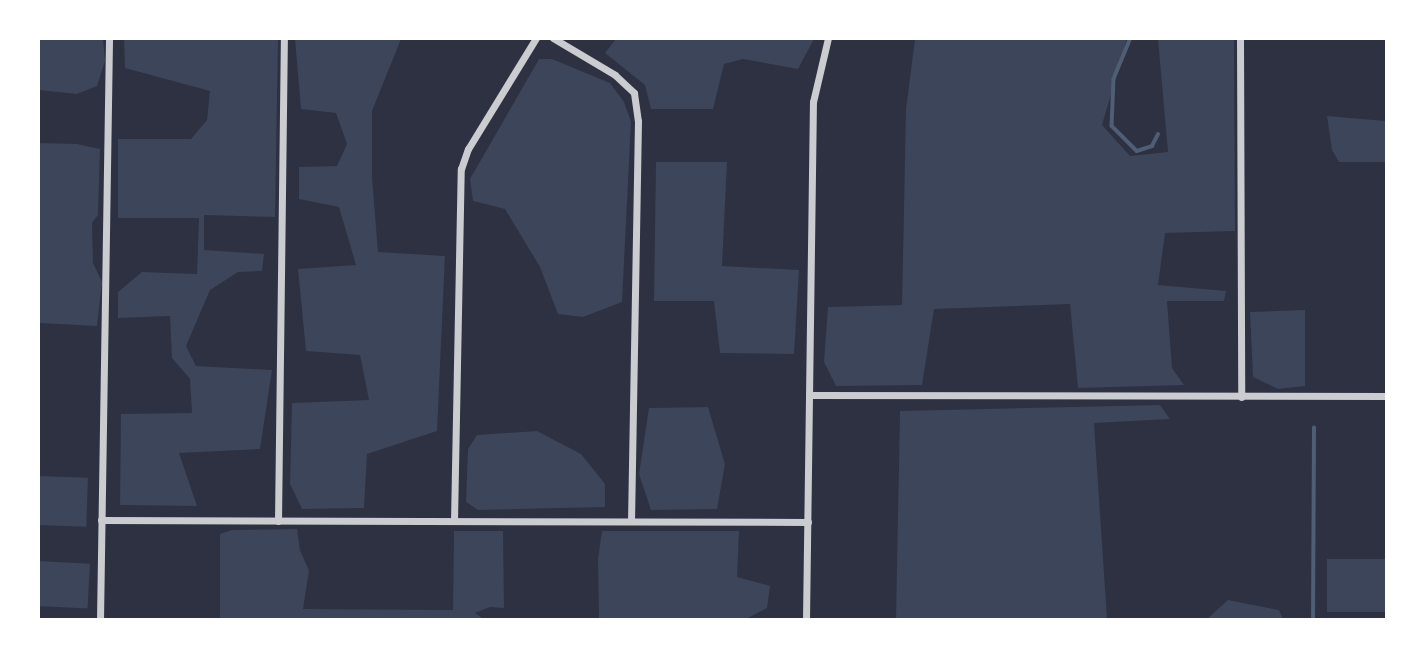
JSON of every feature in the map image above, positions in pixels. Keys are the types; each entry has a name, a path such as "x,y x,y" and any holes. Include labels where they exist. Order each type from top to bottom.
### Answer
{"street":[{"path":"100,620 109,38"},
{"path":"278,520 284,38"},
{"path":"454,520 461,169 468,149 536,38"},
{"path":"553,38 615,75 634,93 638,121 631,521"},
{"path":"806,620 813,102 828,38"},
{"path":"1240,38 1241,397"},
{"path":"809,395 1387,396"},
{"path":"102,520 808,522"}],"shaded area":[{"path":"38,39 103,39 105,61 97,86 77,94 39,90"},
{"path":"124,39 278,39 275,217 204,215 204,250 264,254 262,271 238,272 210,290 186,346 196,366 272,370 260,449 179,453 197,506 120,505 121,414 192,413 190,379 172,358 170,316 118,318 118,292 142,272 197,274 199,218 118,218 118,139 191,139 207,120 210,91 125,68"},
{"path":"295,39 401,39 372,111 372,178 378,252 445,256 437,431 367,454 364,508 302,509 290,484 292,403 369,400 360,355 306,351 298,269 356,265 339,207 299,199 299,167 337,166 347,144 336,113 301,109"},
{"path":"616,39 814,39 798,69 743,59 724,64 713,109 651,109 645,85 605,53"},
{"path":"915,39 1127,39 1102,125 1130,156 1168,152 1158,39 1234,39 1235,231 1165,233 1158,285 1226,291 1224,301 1167,301 1172,368 1184,385 1078,388 1070,304 934,309 922,385 836,386 824,362 828,307 902,305 906,109"},
{"path":"539,59 552,59 610,83 624,102 631,122 622,302 583,317 558,314 540,267 505,209 473,201 470,179"},
{"path":"1327,116 1386,121 1386,162 1339,162 1332,150"},
{"path":"38,143 77,144 100,149 98,215 92,223 93,263 102,282 97,326 39,323"},
{"path":"656,162 727,162 722,266 799,270 794,354 720,353 714,301 654,301"},
{"path":"1305,310 1305,386 1278,389 1253,377 1250,312"},
{"path":"1160,405 1170,419 1094,423 1107,619 896,619 900,411"},
{"path":"708,407 725,464 717,509 651,510 639,474 649,408"},
{"path":"537,431 581,454 605,484 605,507 478,510 466,502 468,449 477,435"},
{"path":"39,476 88,478 86,527 38,525"},
{"path":"297,529 300,550 309,571 303,609 453,610 454,531 503,531 504,608 490,607 475,613 485,620 220,619 220,534 232,530"},
{"path":"602,531 739,531 737,577 770,586 767,608 746,619 599,619 598,559"},
{"path":"1327,559 1386,559 1386,612 1327,612"},
{"path":"39,561 90,564 88,609 38,606"},
{"path":"1228,600 1279,610 1283,619 1207,619"}],"waterway":[{"path":"1131,38 1114,79 1112,126 1137,151 1152,146 1158,134"},
{"path":"1313,620 1314,428"}]}
